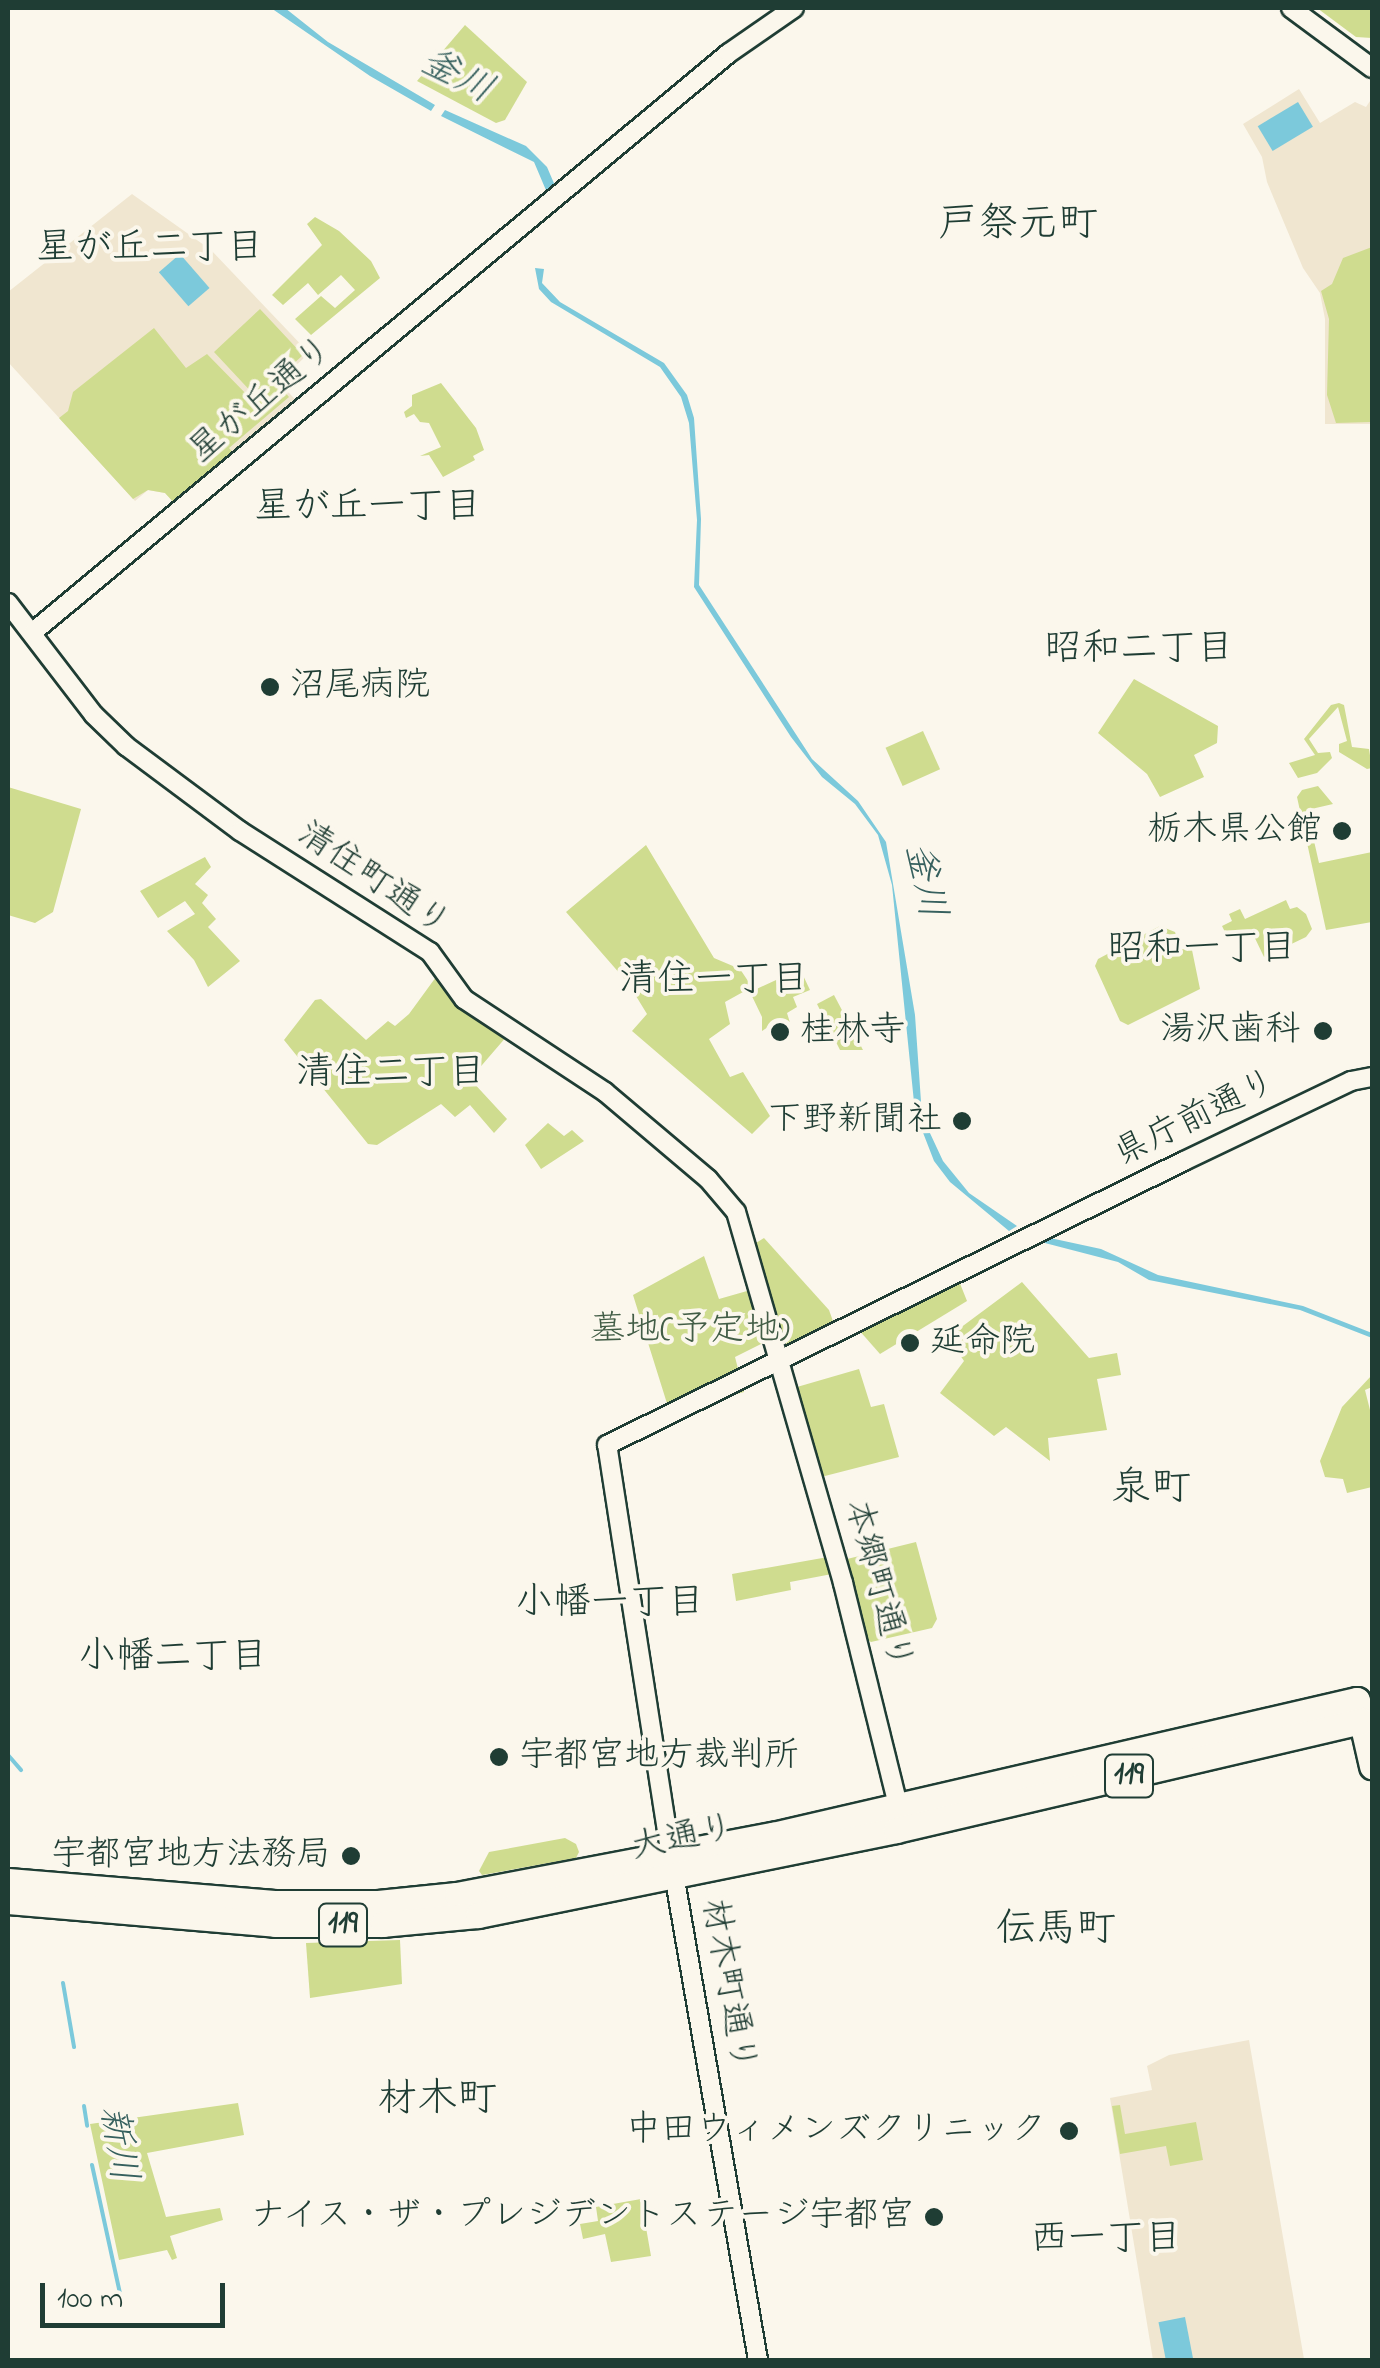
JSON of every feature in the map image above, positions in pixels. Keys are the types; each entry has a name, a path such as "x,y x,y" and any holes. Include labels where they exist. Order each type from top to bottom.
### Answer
{"highway":[{"name":"大通り","path":"8,1901 228,1922 383,1924 478,1915 1359,1710 1372,1766"},
{"name":"大通り","path":"8,1880 229,1901 378,1903 673,1867"}],"street":[{"name":"星が丘通り","path":"34,632 729,54 794,8"},
{"path":"1291,8 1372,68"},
{"name":"清住町通り","path":"8,603 94,715 145,762 240,831 430,952 464,999 606,1092 708,1179 743,1221 782,1358"},
{"name":"県庁前通り","path":"782,1358 1050,1225 1352,1081 1372,1076"},
{"name":"本郷町通り","path":"782,1358 899,1818"},
{"name":"材木町通り","path":"758,2360 673,1867 607,1445 782,1358"}],"shaded area":[{"path":"1299,89 1320,123 1355,102 1366,107 1372,98 1372,424 1325,424 1325,319 1320,293 1303,268 1267,182 1262,157 1243,124"},
{"path":"132,194 211,250 309,353 279,382 302,407 179,508 165,493 148,490 135,501 8,362 8,292"},
{"path":"1249,2040 1304,2359 1153,2360 1110,2098 1152,2090 1147,2066 1169,2055"}],"green space":[{"path":"1317,8 1372,8 1372,38 1356,37"},
{"path":"465,25 527,82 505,120 496,123 417,81"},
{"path":"315,217 339,231 371,261 380,278 311,335 295,319 321,296 335,308 355,290 341,275 318,295 308,283 283,305 272,295 322,245 307,224"},
{"path":"1372,247 1372,422 1336,423 1327,395 1329,319 1321,291 1332,284 1343,258"},
{"path":"260,309 303,355 267,388 277,383 289,397 229,448 235,455 176,505 165,493 148,490 133,499 59,418 68,411 73,392 154,328 186,368 207,354 253,401 257,398 214,352"},
{"path":"441,383 476,428 484,450 473,456 475,460 443,477 429,455 420,456 441,447 429,423 420,422 414,414 406,418 404,412 412,406 412,395"},
{"path":"1134,679 1218,726 1217,743 1194,755 1204,777 1160,797 1147,774 1098,733"},
{"path":"1331,705 1344,705 1352,747 1369,749 1372,768 1367,769 1339,752 1339,744 1347,741 1338,707 1309,739 1318,753 1330,752 1332,758 1317,773 1298,778 1289,763 1315,755 1304,739"},
{"path":"923,731 940,769 903,786 886,748"},
{"path":"1318,786 1333,804 1307,810 1319,863 1372,852 1372,922 1326,930 1297,797 1302,790"},
{"path":"8,787 81,809 53,912 35,923 8,915"},
{"path":"646,845 714,958 740,969 752,987 725,1002 730,1024 709,1039 730,1077 743,1072 770,1116 752,1134 632,1031 647,1014 628,983 566,912"},
{"path":"205,857 211,867 195,884 208,895 202,903 216,919 208,927 240,961 208,987 194,960 167,931 195,914 185,901 158,918 140,891"},
{"path":"1286,900 1290,909 1297,907 1306,914 1312,929 1306,937 1264,957 1251,930 1229,940 1222,926 1232,921 1229,914 1240,909 1245,919"},
{"path":"1160,926 1175,932 1181,949 1192,950 1200,989 1128,1025 1120,1021 1095,966 1098,959"},
{"path":"800,969 810,990 793,997 797,1007 787,1013 791,1026 784,1028 777,1021 762,1031 762,1017 750,992"},
{"path":"436,977 445,992 507,1036 470,1079 507,1119 494,1133 470,1105 455,1117 441,1104 377,1145 368,1144 284,1040 315,1000 321,999 366,1040 388,1021 395,1026 409,1014"},
{"path":"834,995 863,1050 840,1050 817,1004"},
{"path":"548,1123 564,1136 572,1130 584,1141 541,1169 525,1145"},
{"path":"764,1238 829,1310 834,1324 786,1347 756,1243"},
{"name":"墓地(予定地)","path":"704,1256 719,1299 754,1289 765,1342 735,1357 744,1392 670,1413 633,1295"},
{"path":"959,1281 967,1301 880,1354 858,1329"},
{"path":"1022,1282 1089,1358 1117,1353 1121,1375 1097,1379 1107,1430 1048,1438 1050,1461 1006,1427 994,1436 940,1393 964,1361 948,1337"},
{"path":"859,1369 871,1407 884,1404 899,1457 821,1477 797,1387"},
{"path":"1372,1375 1372,1387 1365,1390 1372,1418 1372,1487 1347,1493 1343,1479 1325,1477 1320,1461 1342,1407"},
{"path":"916,1542 937,1619 932,1628 871,1642 863,1637 843,1560"},
{"path":"828,1557 832,1574 790,1582 791,1590 736,1601 732,1574"},
{"path":"565,1838 576,1844 576,1858 482,1875 479,1871 489,1852"},
{"path":"400,1940 402,1984 310,1998 306,1943"},
{"path":"238,2103 244,2135 147,2153 166,2217 220,2208 223,2220 170,2236 177,2258 172,2260 167,2250 119,2260 90,2124"},
{"path":"1120,2105 1125,2134 1196,2122 1203,2160 1170,2166 1166,2146 1120,2154 1112,2106"},
{"path":"641,2199 651,2256 611,2262 605,2234 583,2239 580,2224 598,2221 596,2207"}],"water":[{"path":"271,8 285,8 328,42 435,105 431,111 370,76"},
{"path":"1298,102 1313,127 1273,151 1258,126"},
{"path":"445,110 526,146 547,167 556,188 548,195 534,162 441,116"},
{"path":"180,254 210,288 188,306 159,272"},
{"path":"535,268 544,269 542,283 560,302 664,363 687,395 694,418 701,519 699,585 812,759 858,801 886,842 915,1015 922,1116 943,1161 969,1193 1017,1226 1009,1231 950,1182 934,1161 915,1112 892,885 878,835 855,804 822,777 791,737 694,587 697,520 689,423 681,397 660,367 551,302 539,289"},
{"path":"1050,1238 1101,1249 1158,1275 1303,1306 1372,1333 1372,1338 1300,1310 1149,1280 1118,1262 1041,1242"},
{"path":"1185,2317 1193,2360 1166,2360 1158,2322"}],"waterway":[{"name":"新川","path":"8,1755 21,1770"},
{"name":"新川","path":"63,1983 74,2047"},
{"name":"新川","path":"84,2106 87,2126"},
{"name":"新川","path":"92,2165 121,2298"}],"place":[{"name":"沼尾病院","path":"270,687"},
{"name":"栃木県公館","path":"1342,831"},
{"name":"湯沢歯科","path":"1323,1031"},
{"name":"桂林寺","path":"780,1032"},
{"name":"下野新聞社","path":"962,1121"},
{"name":"延命院","path":"910,1343"},
{"name":"宇都宮地方裁判所","path":"499,1757"},
{"name":"宇都宮地方法務局","path":"351,1856"},
{"name":"中田ウィメンズクリニック","path":"1069,2131"},
{"name":"ナイス・ザ・プレジデントステージ宇都宮","path":"934,2217"}],"district":[{"name":"戸祭元町","path":"1018,226"},
{"name":"星が丘二丁目","path":"150,250"},
{"name":"星が丘一丁目","path":"368,509"},
{"name":"昭和二丁目","path":"1139,651"},
{"name":"昭和一丁目","path":"1202,951"},
{"name":"清住一丁目","path":"714,982"},
{"name":"清住二丁目","path":"391,1075"},
{"name":"泉町","path":"1151,1490"},
{"name":"小幡一丁目","path":"610,1605"},
{"name":"小幡二丁目","path":"173,1659"},
{"name":"伝馬町","path":"1056,1931"},
{"name":"材木町","path":"437,2101"},
{"name":"西一丁目","path":"1106,2241"}],"water label":[{"name":"釜川","path":"456,78"},
{"name":"釜川","path":"923,881"}]}
